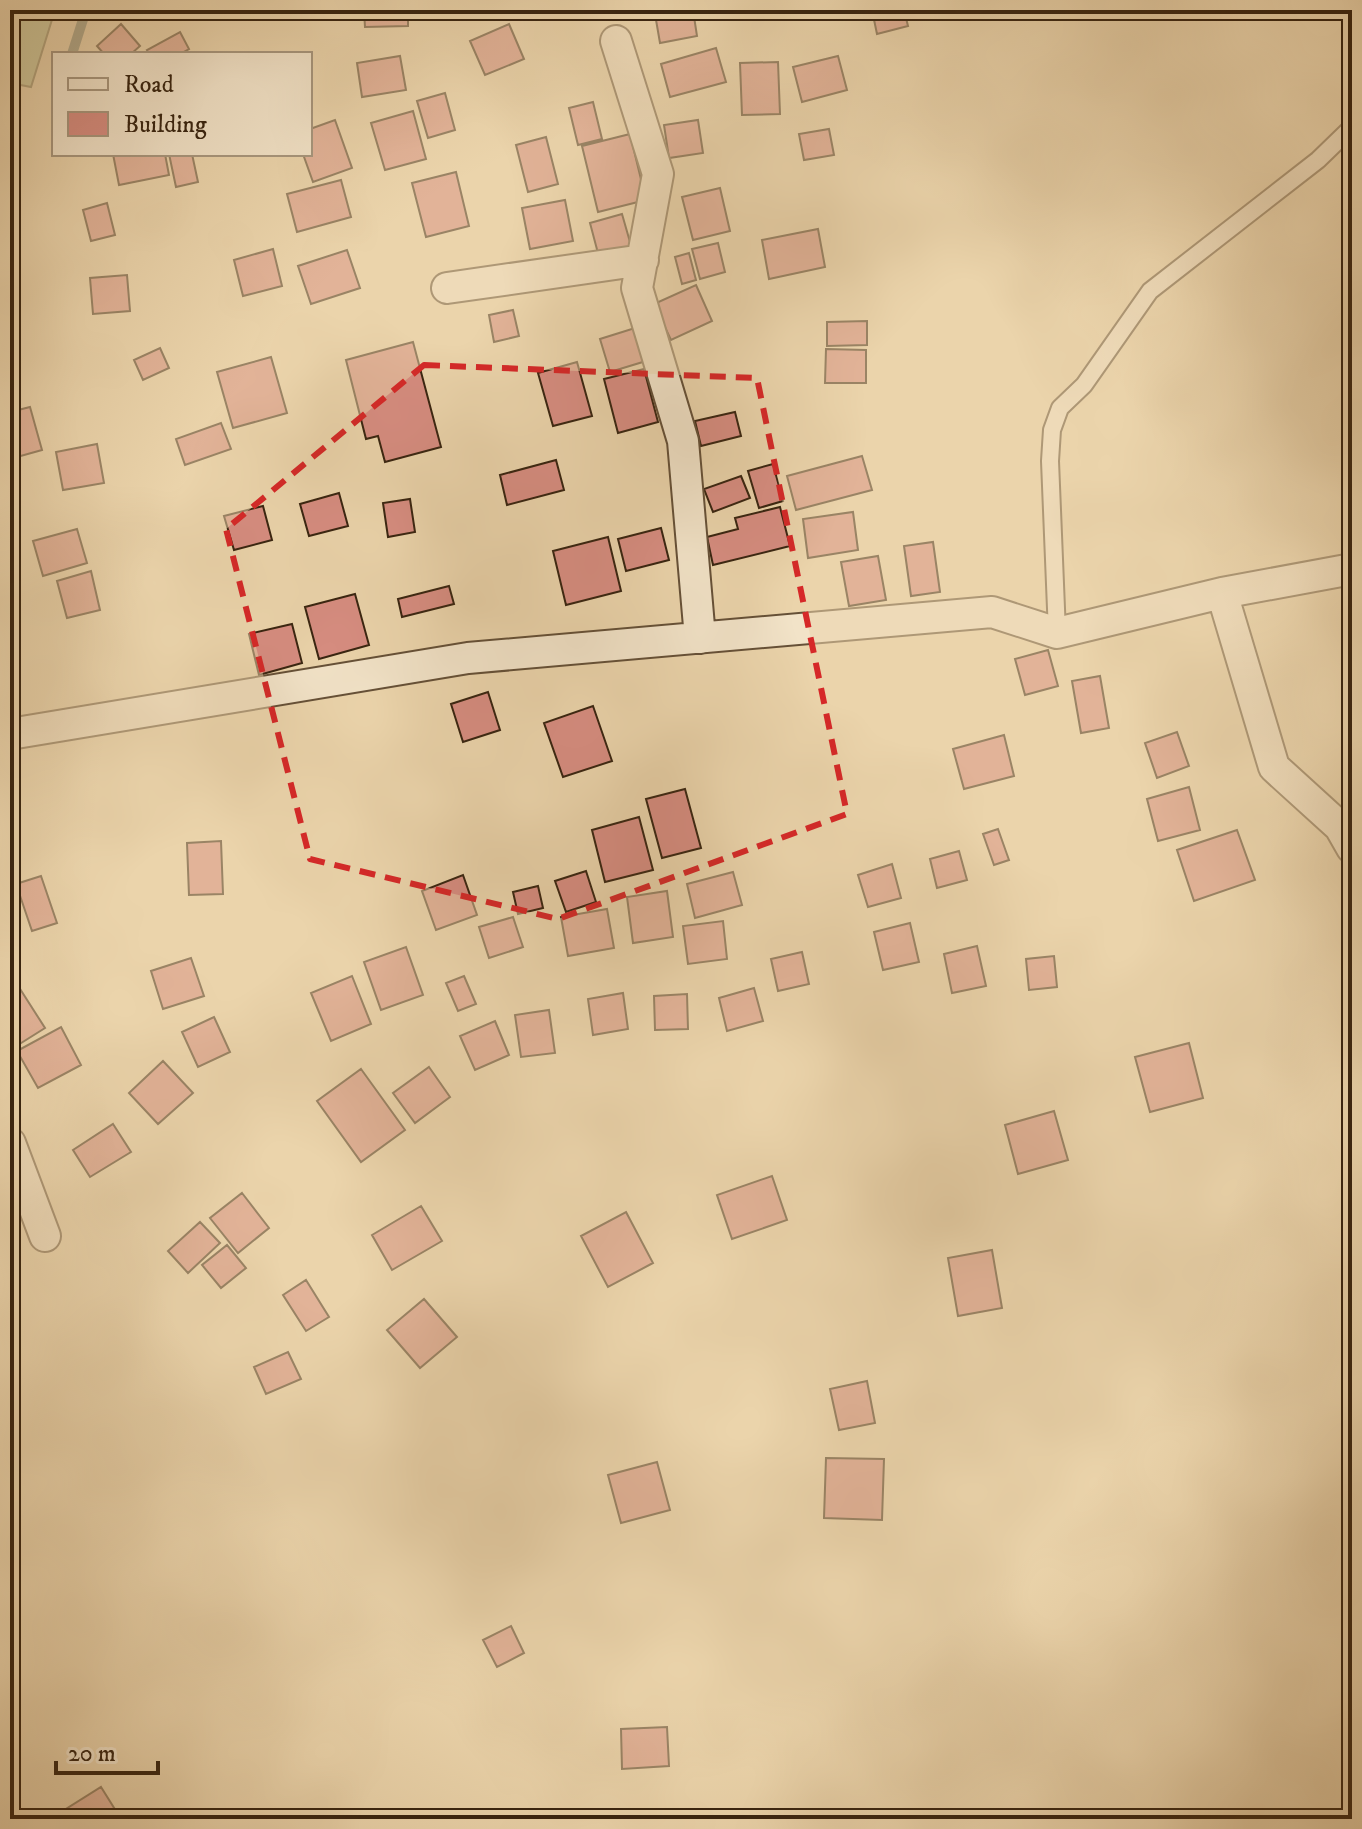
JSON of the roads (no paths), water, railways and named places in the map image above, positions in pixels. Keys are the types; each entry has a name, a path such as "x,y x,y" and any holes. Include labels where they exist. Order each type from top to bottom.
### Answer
{"street":[{"path":"616,41 658,174 637,288 683,441 700,638"},
{"path":"447,288 643,260"},
{"path":"10,734 468,658 992,612 1057,633 1222,593 1352,569"},
{"path":"1222,593 1274,767 1340,827 1352,848"},
{"path":"10,1143 45,1236"}],"lane":[{"path":"1057,633 1050,461 1052,430 1060,408 1084,385 1150,291 1318,160 1352,127"}],"waterway":[{"path":"73,52 86,10"}]}
